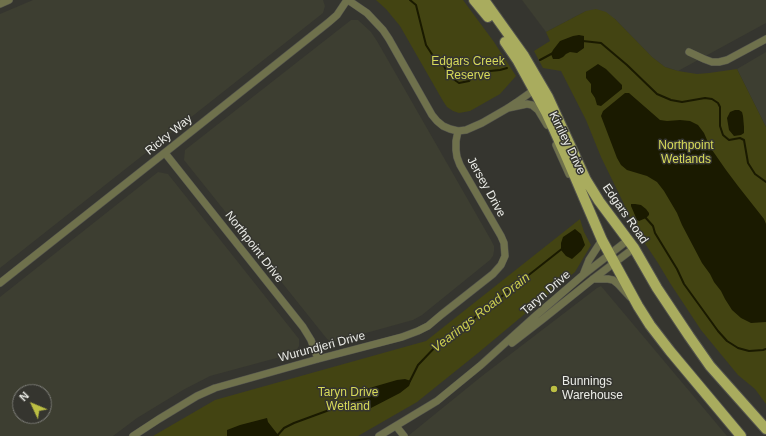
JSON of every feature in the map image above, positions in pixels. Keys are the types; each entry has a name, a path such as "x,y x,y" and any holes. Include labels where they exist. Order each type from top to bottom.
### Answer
{"main road":[{"name":"Edgars Road","path":"474,0 500,33 560,122 589,185 599,202 631,244 657,288 710,366 766,429"},
{"name":"Edgars Road","path":"484,0 524,56 602,240 638,306 670,352 741,436"}],"street":[{"path":"0,4 9,0"},
{"path":"347,0 367,13 383,30 432,115 437,121 443,126 458,131"},
{"name":"Ricky Way","path":"0,284 330,22 337,15 347,0"},
{"path":"689,52 712,62 719,62 727,60 766,40"},
{"name":"Kirriley Drive","path":"458,131 474,127 539,90"},
{"name":"Kirriley Drive","path":"508,108 529,104 536,107 543,117 567,171 582,193"},
{"name":"Jersey Drive","path":"458,131 456,141 457,157 460,165 501,236 504,243 504,259"},
{"name":"Northpoint Drive","path":"165,153 303,327 311,340 318,359"},
{"path":"583,275 589,260 602,240"},
{"name":"Taryn Drive","path":"379,436 437,401 481,365 583,275 612,258 631,244"},
{"name":"Taryn Drive","path":"481,365 543,319 593,279 612,258"},
{"name":"Wurundjeri Drive","path":"133,436 197,396 211,389 402,337 418,331 428,326 493,274 504,259"},
{"path":"593,279 613,280 638,306"},
{"path":"396,426 404,436"}],"shaded area":[{"path":"33,0 323,0 325,6 323,13 0,268 0,14"},
{"path":"522,0 766,0 766,23 678,71 665,67 652,57 615,19 586,11 546,32"},
{"path":"351,20 358,20 371,32 377,41 491,240 494,246 494,251 490,260 422,315 413,320 332,342 327,339 184,160 185,150"},
{"path":"579,35 584,36 584,48 577,53 570,52 559,59 553,59 551,54 560,41"},
{"path":"766,52 766,127 737,69"},
{"path":"598,64 606,69 622,85 622,89 601,106 597,105 591,92 591,84 586,78 586,72"},
{"path":"625,93 629,93 660,120 690,121 698,125 704,133 710,147 726,170 764,219 766,224 766,322 751,323 741,318 732,310 702,263 677,213 664,191 657,182 647,176 627,170 621,165 601,116 603,111"},
{"path":"735,110 742,112 744,133 734,136 729,130 727,118 730,112"},
{"path":"158,172 168,174 299,339 299,346 295,353 210,376 183,390 137,418 113,436 0,436 0,297"},
{"path":"631,204 641,205 646,209 649,215 639,221 637,220"},
{"path":"575,229 581,234 585,245 572,259 566,256 561,250 561,243 563,237"},
{"path":"601,286 727,436 408,436 482,376"},
{"path":"405,379 411,381 409,386 400,393 371,408 366,389"},
{"path":"267,418 268,422 279,436 227,436 227,430"}],"green space":[{"name":"Edgars Creek Reserve","path":"376,0 463,0 494,42 516,76 500,94 470,111 459,113 453,111 447,107 443,101 400,26 386,9"},
{"name":"Northpoint Wetlands","path":"596,9 606,12 615,19 652,57 665,67 697,74 737,69 766,127 766,404 755,389 738,375 701,330 670,283 634,227 601,157 586,120 561,71 543,68 534,51 550,41 546,32 586,11"},
{"name":"Taryn Drive Wetland","path":"580,219 584,232 591,245 575,272 417,402 358,436 153,436 215,400 426,341"}],"waterway":[{"path":"410,0 416,5 426,45 435,59 444,66 449,76 459,83 469,81 475,74 480,72 507,68"},
{"path":"583,41 601,43 627,65 657,94 671,100 682,102 705,98 712,99 718,103 720,107 720,126 723,135 729,140 740,138 744,140 748,163 755,174 766,182"},
{"path":"540,60 553,53"},
{"name":"Vearings Road Drain","path":"645,217 653,226 655,233 677,269 684,284 727,341 738,348 749,351 766,349"},
{"name":"Vearings Road Drain","path":"410,381 418,365 440,342 452,337 453,333 459,330 563,248"},
{"name":"Vearings Road Drain","path":"277,436 284,428 294,423 332,409 345,407 347,402 371,398"}],"place":[{"name":"Bunnings Warehouse","path":"554,389"}]}
